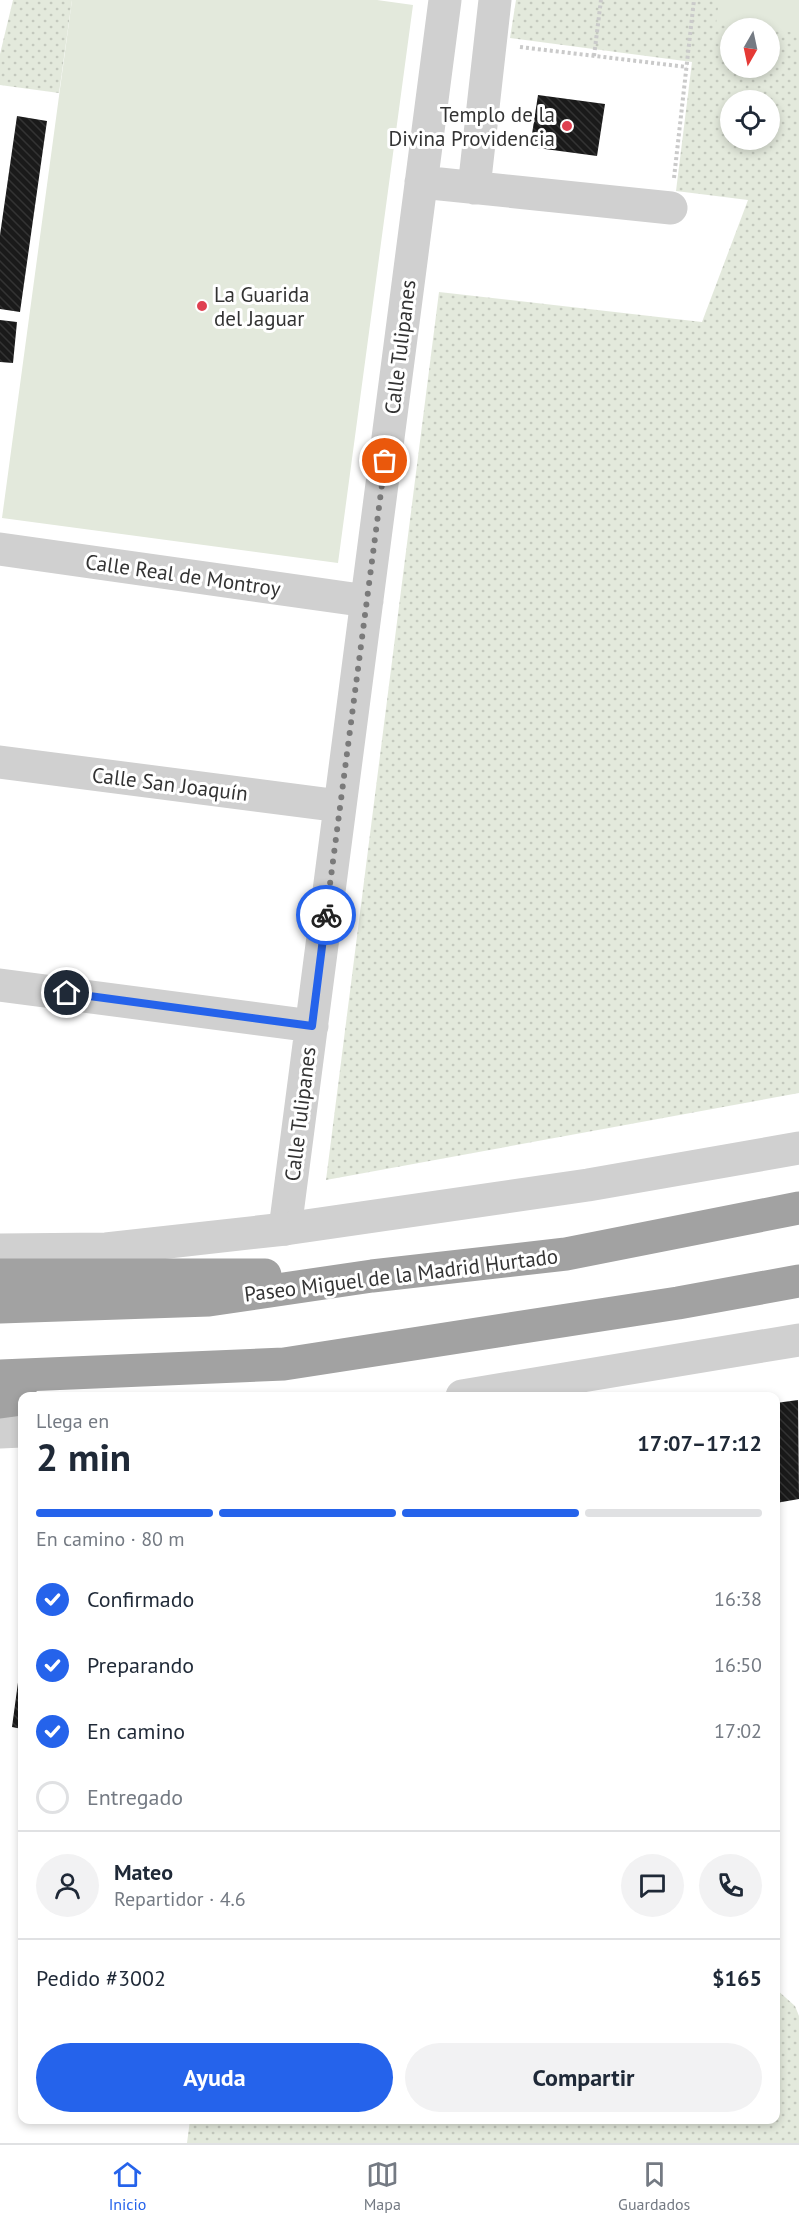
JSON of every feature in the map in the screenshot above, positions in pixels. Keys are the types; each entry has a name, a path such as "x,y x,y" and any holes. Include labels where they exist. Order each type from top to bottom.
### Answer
{"highway":[{"name":"Paseo Miguel de la Madrid Hurtado","path":"0,1307 209,1300 372,1276 566,1254 799,1208"},
{"path":"0,1275 372,1276"},
{"path":"0,1376 284,1364 678,1303 799,1281"},
{"path":"678,1303 799,1304"},
{"path":"53,1392 141,1370"},
{"path":"0,1402 18,1400"}],"street":[{"name":"Calle Tulipanes","path":"285,1229 445,0"},
{"path":"474,188 495,0"},
{"path":"421,182 670,208"},
{"name":"Calle Real de Montroy","path":"0,549 367,601"},
{"name":"Calle San Joaquín","path":"0,762 340,806"},
{"path":"0,985 312,1026"},
{"path":"0,1250 106,1249 285,1229 588,1185 799,1148"},
{"path":"486,1392 799,1340"},
{"path":"0,1432 18,1431"}],"path":[{"path":"594,56 601,0"},
{"path":"670,208 694,0"},
{"path":"490,43 687,67"}],"shaded area":[{"path":"13,0 72,0 59,93 0,85 0,54"},
{"name":"La Guarida del Jaguar","path":"72,0 377,0 413,5 338,563 2,518"},
{"path":"516,0 799,0 799,1093 326,1180 439,292 702,322 748,200 676,191 692,62 510,38"},
{"path":"719,0 799,0 799,33 780,31 780,18 720,18 720,24 716,24"},
{"path":"780,1993 795,2006 799,2016 799,2143 187,2143 189,2124 780,2124"}],"building":[{"name":"Templo de la Divina Providencia","path":"538,95 605,104 597,156 530,147"},
{"path":"17,116 47,121 20,312 0,309 0,235"},
{"path":"0,320 17,322 13,363 0,362"},
{"path":"798,1400 799,1499 780,1502 780,1402"},
{"path":"18,1682 18,1728 12,1727"}],"way so far":[{"path":"326,915 385,461"}],"place":[{"name":"Templo de la Divina Providencia","path":"567,126"},
{"name":"La Guarida del Jaguar","path":"202,306"}],"route":[{"path":"67,993 312,1026 326,915"}]}
